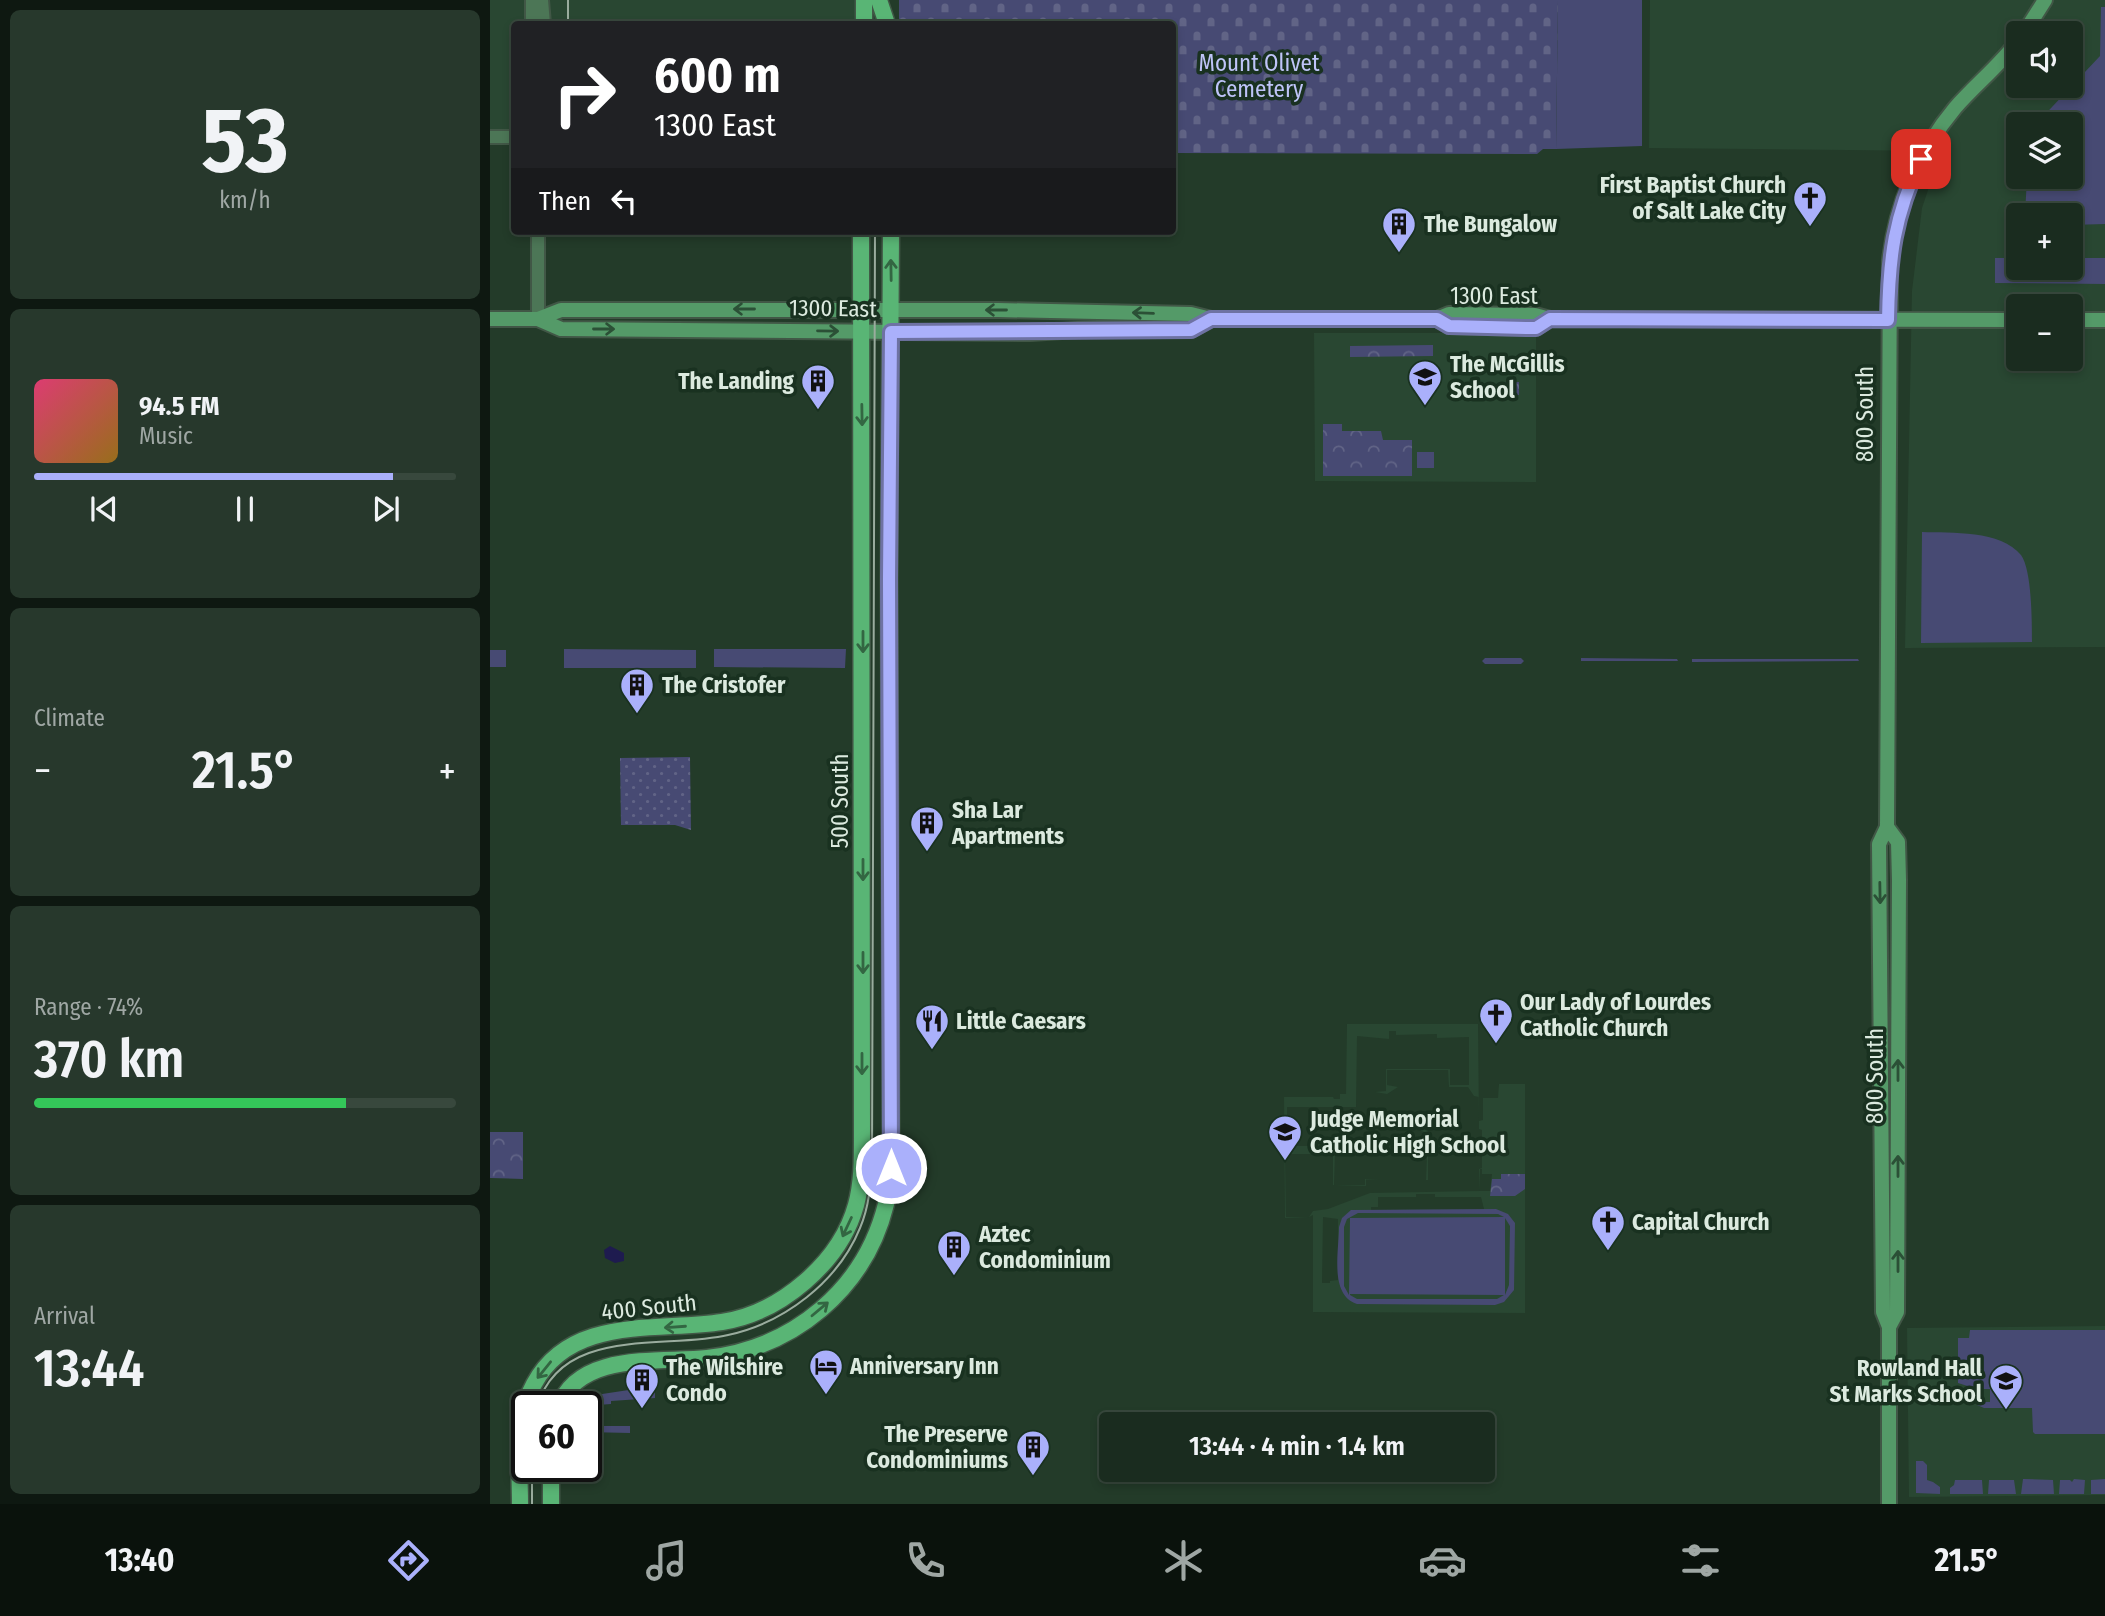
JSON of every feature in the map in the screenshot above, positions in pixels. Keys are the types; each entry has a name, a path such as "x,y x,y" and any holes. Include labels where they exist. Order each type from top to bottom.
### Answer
{"main road":[{"path":"864,0 864,21"},
{"path":"879,0 886,21"},
{"path":"887,0 887,21"},
{"path":"2032,21 2045,0"},
{"name":"800 South","path":"1889,1504 1889,1327 1883,1312 1880,844 1887,827 1888,320 1892,243 1901,206 1931,141 1954,110 2006,54"},
{"name":"500 South","path":"743,1317 797,1287 814,1274 830,1256 849,1224 859,1189 862,1150 863,930 861,235"},
{"path":"568,1391 583,1377 600,1368 638,1362 708,1358 762,1344 808,1320 844,1288 871,1250 880,1227 889,1189 891,235"},
{"name":"1300 East","path":"490,319 538,319 561,310 861,309 1191,314 1211,319 1437,319 1449,326 1526,328 1536,328 1550,319 2006,320"},
{"name":"1300 East","path":"538,319 561,329 891,332 1191,330 1211,319"},
{"path":"2083,320 2105,320"},
{"name":"400 South","path":"520,1504 520,1447 524,1411 534,1383 563,1351 600,1333 704,1324 743,1317"},
{"path":"551,1482 551,1504"}],"street":[{"path":"532,0 532,21"},
{"path":"542,0 546,21"},
{"path":"547,21 549,0"},
{"path":"490,137 511,137"},
{"path":"538,235 538,319"}],"shaded area":[{"path":"490,0 879,0 877,21 511,21 511,139 490,139"},
{"path":"1650,0 2105,0 2105,647 1905,648 1912,291 1922,208 1941,151 1649,148"},
{"name":"The McGillis School","path":"1314,333 1536,333 1536,482 1315,481"},
{"path":"1347,1024 1478,1024 1479,1097 1474,1096 1468,1087 1449,1087 1448,1070 1387,1070 1387,1085 1398,1087 1387,1094 1375,1092 1386,1091 1386,1069 1450,1069 1450,1085 1469,1085 1469,1037 1437,1038 1437,1034 1396,1035 1396,1031 1389,1031 1389,1039 1357,1036 1356,1107 1287,1107 1287,1146 1345,1146 1345,1149 1355,1149 1355,1152 1335,1152 1334,1185 1365,1185 1366,1179 1366,1186 1333,1185 1333,1154 1285,1154 1286,1217 1309,1217 1285,1218 1284,1097 1340,1099 1340,1094 1346,1094"},
{"path":"1499,1084 1525,1084 1525,1313 1313,1312 1313,1215 1309,1217 1313,1211 1328,1209 1370,1193 1479,1191 1479,1169 1482,1168 1482,1130 1479,1129 1479,1121 1483,1120 1483,1098 1498,1098","holes":["1480,1169 1482,1174 1492,1174 1490,1191 1479,1191","1416,1194 1435,1194 1435,1197 1481,1197 1484,1209 1371,1210 1371,1207 1378,1207 1378,1197 1416,1197","1323,1217 1338,1219 1338,1280 1322,1283"]},
{"path":"1426,1119 1429,1125 1428,1133 1420,1128 1427,1124 1426,1120 1404,1135"},
{"path":"1428,1133 1428,1180 1426,1180"},
{"path":"610,1246 624,1253 624,1261 615,1263 605,1258 604,1250"},
{"name":"Rowland Hall St Marks School","path":"2105,1326 2105,1495 1909,1497 1907,1328"}],"green space":[{"name":"Mount Olivet Cemetery","path":"899,0 1558,0 1556,149 1543,149 1537,154 1176,153 1176,21 899,21"},
{"path":"1558,0 1642,0 1642,146 1556,149"},
{"path":"2101,7 2105,7 2105,224 2083,225 2083,203 2026,203 2026,189 2083,189 2083,112 2047,112 2060,98 2083,98 2083,74 2100,56"},
{"path":"1995,258 2006,258 2006,280 2083,280 2083,258 2105,258 2105,284 1995,283"},
{"path":"1433,345 1433,356 1350,357 1350,346"},
{"path":"1504,382 1519,382 1519,395 1504,395"},
{"path":"1323,424 1342,424 1342,431 1381,431 1383,440 1412,440 1412,476 1323,476"},
{"path":"1417,452 1434,452 1434,468 1417,468"},
{"path":"1922,532 1989,537 2012,547 2021,555 2029,584 2032,642 1921,643"},
{"path":"564,649 696,650 696,668 564,668"},
{"path":"714,649 846,649 845,668 714,667"},
{"path":"490,650 506,650 506,667 490,667"},
{"path":"1485,658 1521,658 1524,661 1521,664 1485,664 1482,661"},
{"path":"1581,658 1677,659 1678,661 1581,661"},
{"path":"1692,659 1858,659 1859,661 1692,662"},
{"path":"690,757 691,830 675,825 621,825 620,758"},
{"path":"490,1132 523,1132 523,1179 490,1178"},
{"path":"1501,1174 1525,1174 1525,1189 1515,1196 1490,1196 1492,1179 1501,1179"},
{"path":"1496,1209 1508,1214 1515,1223 1514,1290 1504,1302 1495,1305 1357,1304 1342,1292 1337,1260 1339,1227 1342,1218 1351,1210","holes":["1358,1213 1498,1214 1504,1217 1350,1218 1349,1295 1344,1286 1344,1227 1347,1219","1505,1218 1510,1226 1509,1285 1505,1295","1350,1294 1504,1295 1497,1299 1357,1299"]},
{"path":"1970,1330 2105,1330 2105,1434 2035,1434 2032,1408 1984,1408 1977,1405 1977,1402 1990,1402 1990,1389 1977,1389 1958,1383 1958,1338 1969,1338"},
{"path":"655,1386 655,1398 611,1401 611,1404 602,1405 602,1394"},
{"path":"602,1426 630,1426 630,1433 602,1432"},
{"path":"1916,1461 1923,1461 1927,1465 1927,1480 1940,1487 1940,1494 1916,1493"},
{"path":"2023,1479 2053,1480 2054,1494 2021,1494"},
{"path":"2074,1479 2085,1480 2084,1494 2059,1494 2060,1480 2072,1482"},
{"path":"2105,1479 2105,1494 2091,1494 2091,1480"},
{"path":"1955,1480 1982,1480 1983,1494 1950,1494"},
{"path":"1989,1480 2014,1480 2016,1494 1988,1494"}],"tram line":[{"path":"568,0 568,21"},
{"path":"545,1391 550,1381 568,1363 591,1352 618,1346 728,1335 769,1321 789,1310 807,1297 838,1266 850,1248 866,1212 872,1161 875,235"},
{"path":"532,1482 532,1504"}],"place":[{"name":"First Baptist Church of Salt Lake City","path":"1810,228"},
{"name":"The Bungalow","path":"1399,254"},
{"name":"The McGillis School","path":"1425,407"},
{"name":"The Landing","path":"818,411"},
{"name":"The Cristofer","path":"637,715"},
{"name":"Sha Lar Apartments","path":"927,853"},
{"name":"Our Lady of Lourdes Catholic Church","path":"1496,1045"},
{"name":"Little Caesars","path":"932,1051"},
{"name":"Judge Memorial Catholic High School","path":"1285,1162"},
{"name":"Capital Church","path":"1608,1252"},
{"name":"Aztec Condominium","path":"954,1277"},
{"name":"Anniversary Inn","path":"826,1396"},
{"name":"The Wilshire Condo","path":"642,1410"},
{"name":"Rowland Hall St Marks School","path":"2006,1411"},
{"name":"The Preserve Condominiums","path":"1033,1477"}],"route":[{"path":"891,1168 891,332 1191,330 1211,319 1437,319 1449,326 1526,328 1536,328 1550,319 1888,320 1892,243 1906,192 1921,159"}]}
